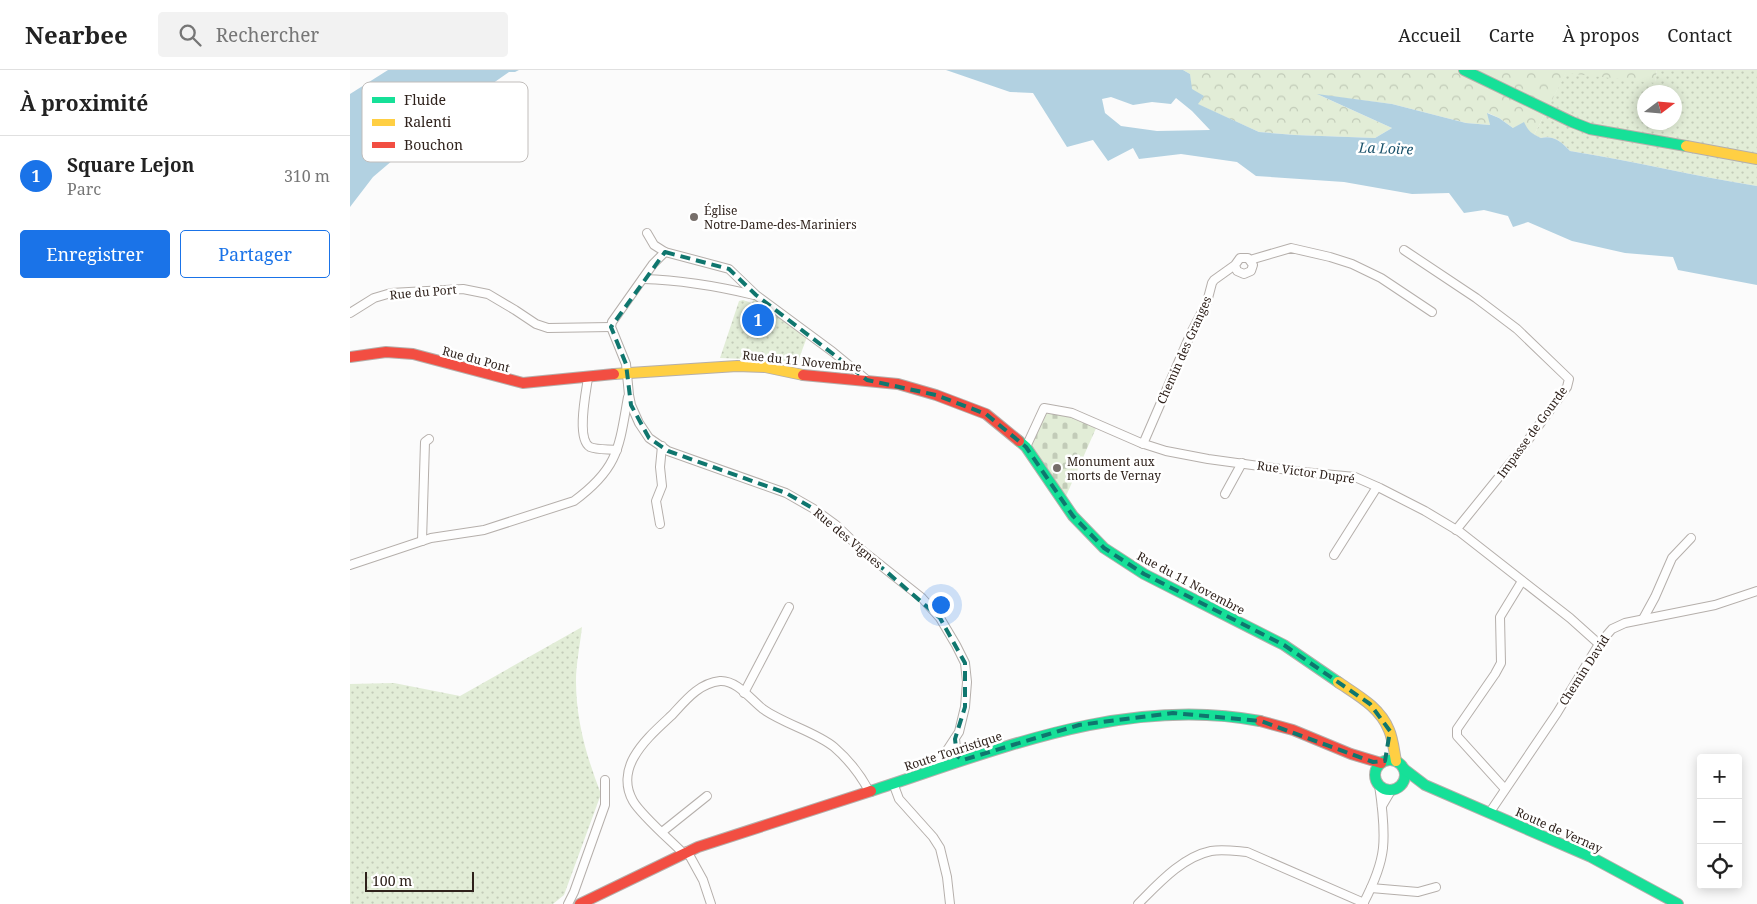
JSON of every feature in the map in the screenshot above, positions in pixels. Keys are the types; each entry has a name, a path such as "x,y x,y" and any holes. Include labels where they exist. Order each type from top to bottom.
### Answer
{"street":[{"path":"1464,70 1590,129 1757,159"},
{"path":"647,233 654,245 666,252 729,269 756,295 833,352 867,380"},
{"path":"1250,260 1252,268 1247,274 1239,273 1236,265 1240,258 1250,260 1291,248 1330,257 1352,264 1381,278 1432,312"},
{"name":"Impasse de Gourde","path":"1404,250 1476,298 1517,329 1569,379 1566,387 1526,443 1456,530"},
{"path":"611,327 612,322 653,264 666,252"},
{"name":"Chemin des Granges","path":"1142,444 1191,333 1207,302 1212,283 1236,265"},
{"path":"643,279 669,279 702,283 756,295"},
{"name":"Rue du Port","path":"350,313 374,298 391,293 463,289 488,294 536,324 548,328 611,327"},
{"name":"Rue des Vignes","path":"611,327 626,364 629,395 639,423 650,438 668,451 786,493 814,509 836,525 871,558 922,598 940,618 965,663 968,682 965,708 956,739 942,758 928,772"},
{"name":"Rue du Pont","path":"350,357 386,352 413,354 517,382 588,378 627,373"},
{"name":"Rue du 11 Novembre","path":"627,373 747,366 765,367 808,376 898,384 936,395 986,414 1026,447 1073,516 1104,548 1144,574 1284,645 1370,704 1383,718 1390,731 1396,761"},
{"path":"588,378 582,430 584,440 594,448 617,450"},
{"path":"350,565 430,538 484,530 574,501 606,472 617,450 629,395"},
{"name":"Rue Victor Dupré","path":"1026,447 1044,408 1072,413 1142,444 1166,451 1303,472 1355,477 1425,511 1456,530 1570,618 1599,644"},
{"path":"422,541 425,442 429,439"},
{"path":"660,524 656,501 662,486 660,467 662,446"},
{"path":"1225,494 1242,463"},
{"path":"1334,555 1377,487"},
{"path":"1643,619 1672,558 1691,538"},
{"path":"1505,789 1457,736 1457,729 1501,663 1500,618 1522,581"},
{"name":"Chemin David","path":"1490,812 1557,713 1599,644 1612,629 1625,623 1715,605 1757,591"},
{"path":"744,693 789,607"},
{"path":"711,904 703,880 685,852 662,832 633,802 627,782 629,766 634,756 644,743 695,691 709,683 728,681 765,710 832,745 852,765 869,791"},
{"name":"Route Touristique","path":"580,904 685,852 963,760 1079,725 1136,715 1173,713 1218,715 1261,721 1302,733 1373,762 1383,762"},
{"path":"1138,904 1178,867 1192,858 1211,851 1230,850 1247,852 1364,904 1372,888 1383,848 1382,806 1376,771 1383,762 1390,731"},
{"path":"956,739 957,756 963,760"},
{"name":"Route Touristique","path":"1348,753 1369,770 1378,782"},
{"path":"1382,806 1404,779 1404,770 1396,761 1383,762"},
{"name":"Route de Vernay","path":"1404,770 1426,787"},
{"path":"568,904 605,805 605,780"},
{"path":"1378,782 1384,788 1394,789"},
{"path":"894,783 899,799 933,837 940,848 947,877 950,904"},
{"name":"Route de Vernay","path":"1394,789 1409,786 1426,787 1441,791 1603,863 1678,904"},
{"path":"662,832 707,796"},
{"path":"1372,888 1418,892 1436,887"}],"highlighted area":[{"path":"665,252 729,269 756,295 867,380 936,395 986,414 1026,447 1073,516 1104,548 1144,574 1284,645 1370,704 1390,731 1385,761 1373,762 1261,721 1173,713 1079,725 963,760 957,756 955,739 965,707 965,663 940,618 814,509 786,493 668,451 649,438 631,405 626,364 611,327"}],"green space":[{"path":"1183,70 1657,70 1655,83 1566,73 1534,135 1528,131 1513,128 1488,113 1490,125 1466,123 1392,104 1319,95 1392,128 1375,138 1259,132 1197,104 1191,89 1190,74"},
{"path":"1657,70 1757,70 1757,186 1570,151 1557,140 1534,135 1566,72 1655,82"},
{"path":"754,299 807,337 797,364 768,360 720,358 739,301 743,300 752,303"},
{"path":"1046,412 1070,416 1097,426 1066,496 1032,445"},
{"path":"582,627 576,675 578,710 587,753 601,794 564,895 553,904 350,904 350,684 394,683 460,696"}],"water":[{"path":"388,70 519,70 509,72 495,82 369,82"},
{"name":"La Loire","path":"946,70 1183,70 1190,74 1192,89 1204,96 1198,104 1259,132 1375,138 1392,128 1317,94 1392,104 1466,123 1490,125 1487,113 1499,118 1513,128 1524,122 1535,135 1541,138 1557,140 1570,151 1757,186 1757,285 1678,270 1673,257 1625,253 1572,241 1528,222 1513,227 1508,216 1484,210 1464,213 1449,193 1412,194 1344,182 1256,176 1237,162 1181,154 1139,159 1133,148 1108,161 1093,140 1067,147 1033,93 1010,92","holes":["1111,97 1133,105 1152,102 1171,104 1176,98 1210,130 1157,131 1121,126 1105,113 1102,99"]},
{"path":"362,86 362,162 391,162 373,177 350,207 350,94"}],"traffic: fast":[{"path":"1464,70 1590,129 1686,146"},
{"path":"1019,441 1026,447 1073,516 1104,548 1144,574 1284,645 1338,682"},
{"path":"871,791 1014,744 1062,731 1111,721 1160,715 1210,715 1260,721"},
{"path":"1390,760 1396,761 1404,769 1405,775 1404,781 1396,789 1390,790 1384,789 1376,781 1375,775 1376,769 1384,761 1390,760"},
{"path":"1404,769 1425,785 1591,857 1678,904"}],"traffic: slow":[{"path":"1686,146 1757,159"},
{"path":"614,374 737,366 765,367 803,375"},
{"path":"1338,682 1367,702 1380,715 1390,734 1396,761"}],"traffic: jam":[{"path":"350,357 386,352 413,354 523,383 614,374"},
{"path":"803,375 898,384 936,395 986,414 1019,441"},
{"path":"1260,721 1293,730 1351,754 1381,763"},
{"path":"580,904 698,847 871,791"}],"place":[{"name":"Église Notre-Dame-des-Mariniers","path":"694,217"},
{"name":"Square Lejon","path":"758,320"},
{"name":"Monument aux morts de Vernay","path":"1057,468"}]}
